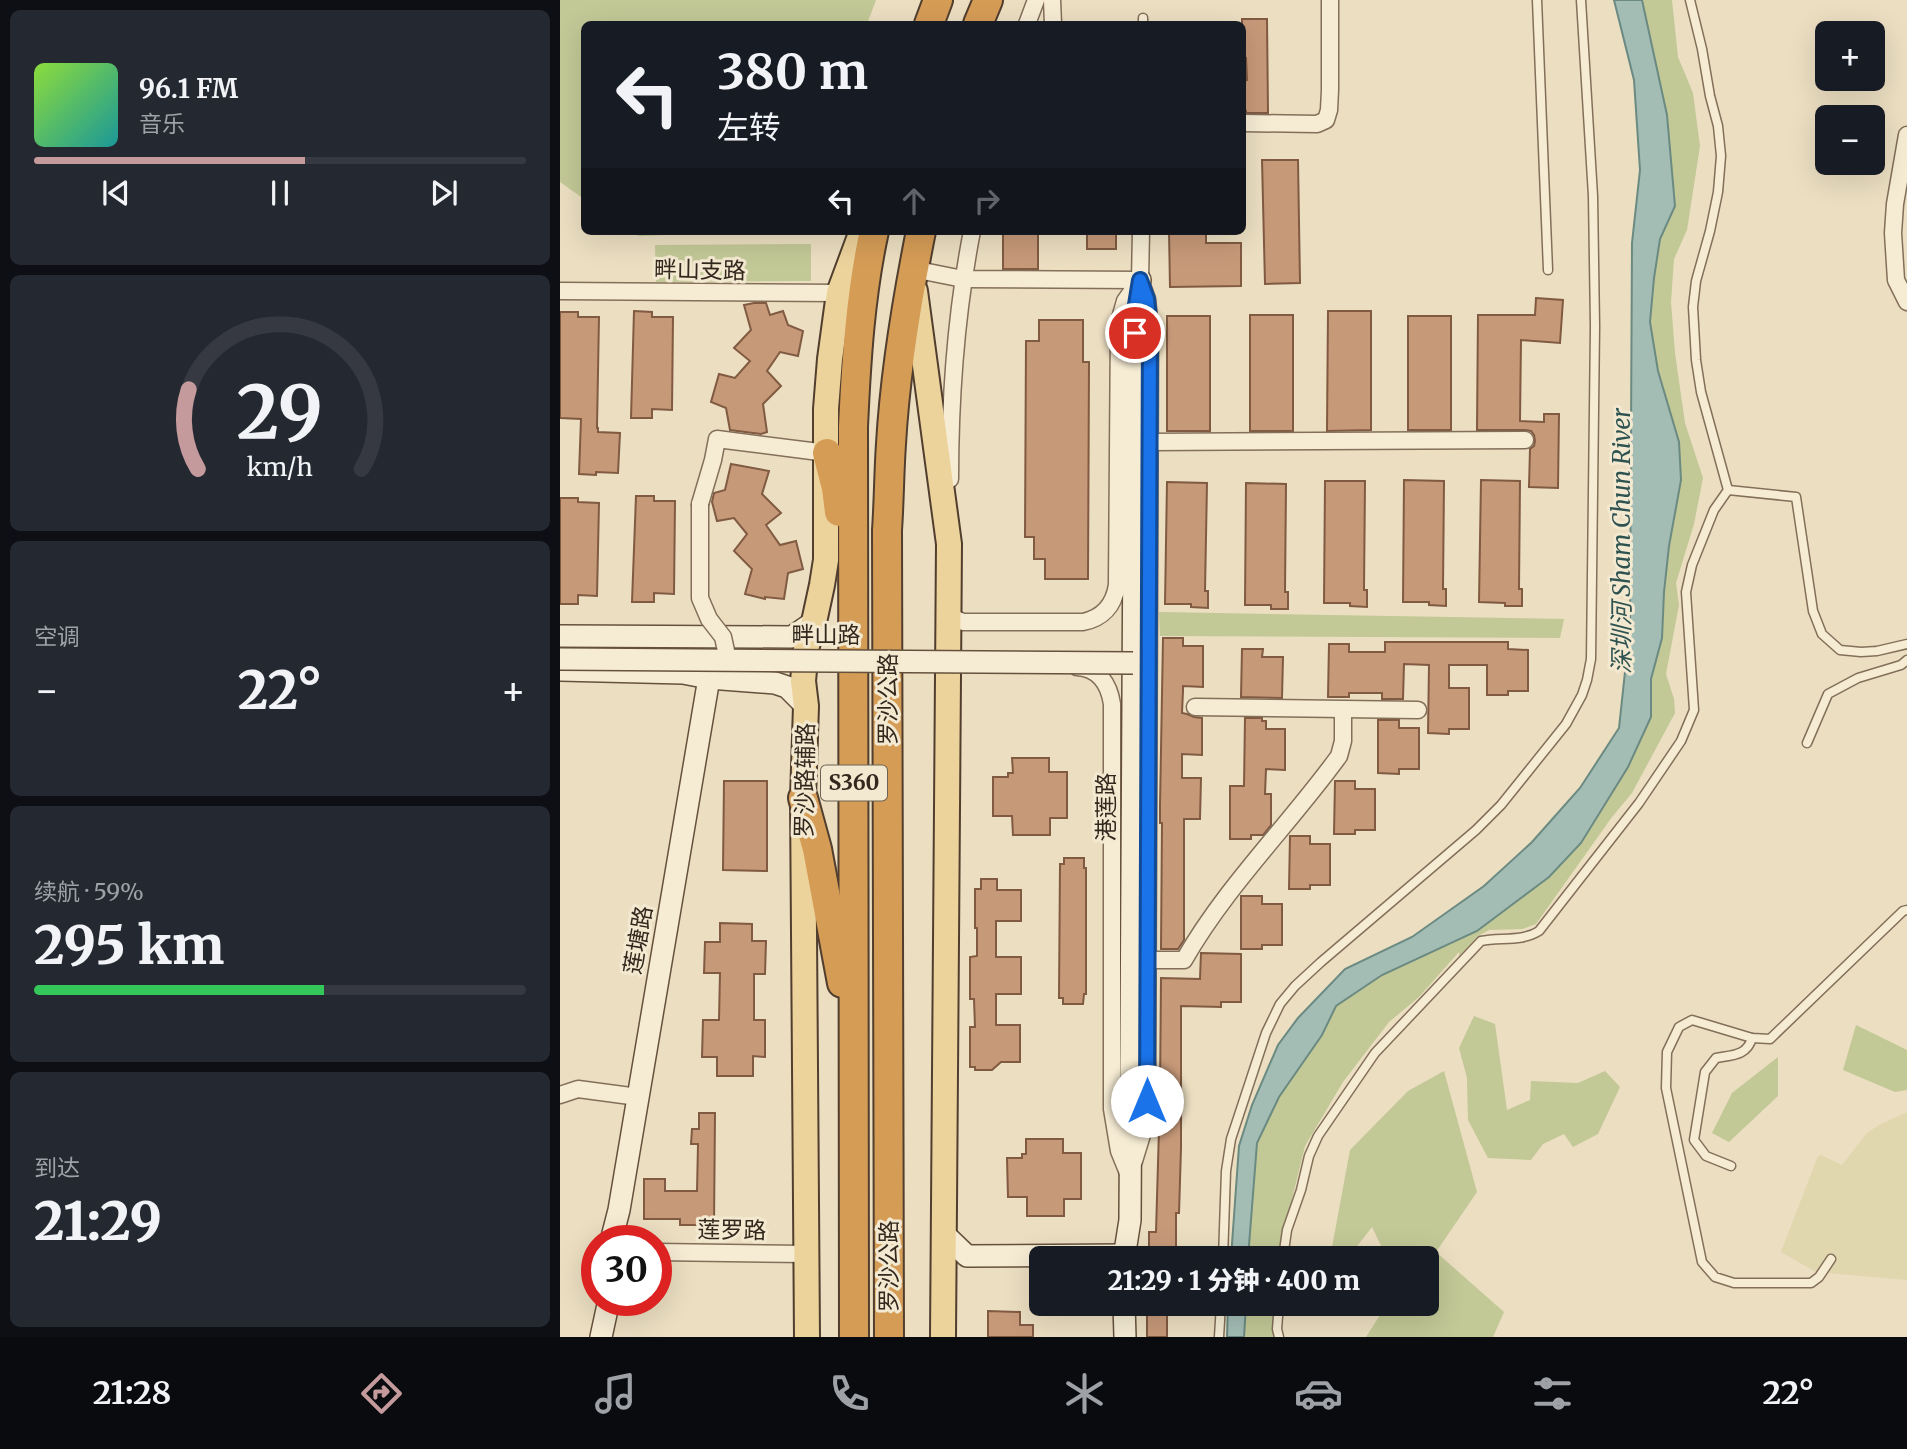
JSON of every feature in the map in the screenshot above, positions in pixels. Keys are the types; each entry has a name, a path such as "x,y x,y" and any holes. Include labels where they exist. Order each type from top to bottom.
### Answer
{"highway":[{"path":"930,21 938,0"},
{"path":"979,21 988,0"},
{"name":"罗沙公路","path":"854,1337 852,485 856,369 873,235"},
{"name":"罗沙公路","path":"890,1335 887,530 891,443 901,350 920,235"},
{"path":"827,453 836,488 842,539 854,582"},
{"path":"803,798 817,849 834,945 854,1031"}],"main road":[{"name":"罗沙路辅路","path":"807,1337 803,798 806,706 803,681 806,649 826,560 826,409 830,359 839,293 861,235"},
{"path":"913,269 949,544 943,1337"}],"street":[{"path":"1028,21 1036,0"},
{"path":"1052,0 1053,21"},
{"path":"1246,123 1317,124 1326,120 1330,90 1330,0"},
{"path":"1907,135 1895,204 1893,233 1896,280 1907,302"},
{"path":"949,544 955,337 962,279 971,235"},
{"path":"1130,1180 1142,1137 1147,1101 1150,442 1149,313 1140,280 1141,235"},
{"path":"913,269 962,279 1140,280"},
{"path":"948,616 963,622 1083,622 1099,617 1112,604 1117,585 1119,322 1125,301 1140,280"},
{"name":"港莲路","path":"1126,1246 1130,1220 1135,311 1140,280"},
{"name":"畔山支路","path":"560,291 839,293"},
{"path":"728,660 723,637 709,619 700,598 700,504 717,439 827,453"},
{"path":"1150,442 1525,440"},
{"name":"畔山路","path":"560,636 792,637 814,622"},
{"name":"畔山路","path":"560,659 1133,663"},
{"path":"948,676 957,670 970,667 1083,667 1098,675 1109,690 1113,712 1112,1110 1119,1151 1130,1180"},
{"path":"560,670 683,673 709,678 775,683 787,687 806,706"},
{"name":"莲塘路","path":"615,1225 709,678"},
{"path":"1195,706 1418,710"},
{"path":"1147,960 1184,960 1223,901 1339,755 1343,710"},
{"path":"560,1095 578,1088 638,1097"},
{"name":"莲塘路","path":"619,1210 619,1225"},
{"path":"944,1234 967,1256 1029,1256"},
{"name":"莲罗路","path":"672,1252 807,1254"},
{"path":"943,1283 967,1256"},
{"path":"589,1337 594,1316"},
{"path":"601,1337 606,1316"},
{"path":"1124,1316 1125,1337"}],"lane":[{"path":"1537,0 1548,270"},
{"path":"1223,1246 1226,1171 1231,1139 1266,1033 1280,1004 1295,986 1476,830 1501,805 1566,723 1587,680 1591,659 1595,326 1593,196 1580,0"},
{"path":"1285,1246 1309,1156 1318,1136 1375,1053 1481,941 1530,937 1539,932 1639,803 1681,741 1695,710 1686,592 1692,565 1714,510 1728,490 1696,360 1693,307 1696,281 1718,192 1721,156 1718,126 1690,0"},
{"path":"1728,490 1796,497 1813,611 1822,634 1840,650 1877,651 1907,644"},
{"path":"1807,743 1828,694 1858,678 1907,660"},
{"path":"1831,1259 1819,1277 1811,1283 1734,1283 1715,1277 1702,1262 1665,1088 1667,1052 1679,1027 1692,1020 1752,1038 1770,1039 1907,910"},
{"path":"1731,1166 1706,1156 1694,1140 1705,1072 1716,1058 1742,1054 1750,1046 1752,1038"},
{"path":"1219,1337 1220,1316"},
{"path":"1278,1316 1279,1337"}],"shaded area":[{"path":"1907,1112 1907,1280 1816,1272 1781,1252 1818,1156 1842,1165 1867,1133"}],"green space":[{"path":"560,0 876,0 868,21 581,21 581,197 560,182"},
{"path":"1632,0 1672,0 1678,57 1693,93 1700,146 1687,230 1674,259 1671,302 1685,423 1703,478 1694,524 1676,583 1679,605 1666,674 1674,699 1675,713 1632,793 1536,924 1523,929 1489,930 1478,936 1459,956 1459,952 1419,997 1389,1022 1343,1082 1305,1146 1281,1246 1239,1246 1259,1120 1318,1013 1462,924 1621,757 1642,510 1655,224"},
{"path":"811,244 811,281 656,282 655,245"},
{"path":"1159,612 1564,619 1560,638 1160,636"},
{"path":"1474,1016 1495,1024 1507,1110 1530,1100 1531,1081 1578,1083 1605,1071 1620,1087 1598,1134 1573,1147 1564,1134 1543,1144 1531,1160 1488,1158 1468,1120 1467,1078 1459,1048"},
{"path":"1856,1025 1907,1050 1907,1090 1895,1092 1843,1070"},
{"path":"1778,1057 1778,1096 1729,1142 1712,1133 1732,1093"},
{"path":"1444,1071 1477,1192 1439,1248 1381,1246 1372,1227 1357,1246 1332,1246 1350,1150 1408,1091"},
{"path":"1439,1255 1504,1312 1493,1337 1366,1337 1379,1316 1439,1316"},
{"path":"1233,1316 1280,1316 1279,1337 1232,1337"}],"water":[{"path":"1614,0 1642,0 1667,115 1675,206 1660,239 1650,322 1658,371 1679,442 1681,480 1669,546 1662,638 1651,679 1651,717 1628,767 1581,843 1549,877 1477,931 1382,975 1336,1006 1322,1035 1279,1097 1257,1143 1249,1246 1232,1246 1239,1146 1252,1105 1278,1045 1298,1018 1345,969 1412,937 1484,886 1532,842 1580,788 1619,728 1630,625 1632,243 1640,170 1634,80"},
{"path":"1228,1316 1245,1316 1244,1337 1227,1337"}],"building":[{"path":"1267,19 1268,113 1246,113 1246,21 1242,21"},
{"path":"1262,160 1298,160 1300,283 1265,284"},
{"path":"1003,235 1038,235 1038,269 1003,269"},
{"path":"1087,235 1116,235 1116,249 1087,249"},
{"path":"1169,235 1206,235 1206,243 1241,243 1241,286 1170,287"},
{"path":"1536,298 1563,300 1560,343 1521,340 1520,421 1544,422 1544,414 1559,414 1558,488 1529,487 1530,449 1535,441 1531,431 1477,430 1478,315 1535,315"},
{"path":"766,303 770,315 783,311 788,325 803,331 798,356 780,352 767,371 781,386 763,404 767,432 761,434 730,430 726,408 711,402 719,374 735,378 750,361 734,348 751,330 744,305"},
{"path":"634,311 652,312 652,317 673,317 672,410 652,409 652,418 631,418"},
{"path":"1328,311 1371,311 1371,430 1327,431"},
{"path":"560,312 578,312 578,317 599,317 597,428 598,432 620,433 618,473 579,474 581,419 560,418"},
{"path":"1250,315 1293,315 1293,431 1250,431"},
{"path":"1167,316 1210,316 1210,431 1167,431"},
{"path":"1408,316 1451,316 1451,430 1408,430"},
{"path":"1039,320 1083,320 1083,362 1089,362 1088,579 1045,579 1045,559 1034,559 1034,537 1025,537 1026,341 1039,341"},
{"path":"731,464 769,471 762,494 781,513 766,525 780,545 796,541 803,569 788,573 784,599 765,599 745,594 752,569 734,551 747,534 734,518 717,521 712,502 714,493 725,490"},
{"path":"1404,480 1444,481 1443,589 1446,589 1446,606 1429,605 1429,602 1403,602"},
{"path":"1481,480 1520,481 1519,589 1522,589 1522,606 1479,602"},
{"path":"1325,481 1365,481 1364,590 1367,590 1367,607 1350,606 1350,603 1324,603"},
{"path":"1167,482 1207,483 1205,591 1208,591 1208,608 1191,607 1191,604 1165,604"},
{"path":"1246,483 1286,484 1285,592 1288,592 1288,609 1271,609 1271,605 1245,605"},
{"path":"636,496 654,496 654,501 675,501 674,594 654,593 654,602 632,602"},
{"path":"560,498 578,498 578,502 599,503 597,596 578,595 578,604 560,604"},
{"path":"1163,638 1183,638 1183,646 1203,646 1203,687 1183,686 1182,713 1202,718 1202,755 1182,754 1182,778 1201,778 1200,819 1184,819 1184,940 1178,949 1161,949"},
{"path":"1385,642 1508,642 1508,649 1528,650 1528,691 1487,695 1487,665 1449,665 1449,688 1469,688 1469,729 1449,729 1449,734 1428,733 1429,665 1404,664 1403,699 1382,699 1382,693 1349,693 1349,697 1328,697 1329,644 1349,644 1349,652 1385,652"},
{"path":"1242,649 1263,649 1262,657 1283,657 1282,698 1241,697"},
{"path":"1245,718 1262,718 1262,721 1266,721 1266,729 1285,729 1285,770 1266,769 1265,794 1271,794 1271,825 1263,835 1251,835 1251,839 1230,839 1230,786 1244,786"},
{"path":"1378,720 1399,720 1399,728 1419,728 1419,769 1399,769 1399,774 1378,773"},
{"path":"1012,758 1049,758 1049,772 1067,772 1067,818 1050,818 1050,835 1013,835 1012,816 993,816 993,777 1008,777 1008,773 1013,773"},
{"path":"724,781 767,781 767,871 723,870"},
{"path":"1335,781 1355,781 1355,789 1375,789 1375,830 1334,834"},
{"path":"1290,836 1310,836 1310,844 1330,844 1330,885 1289,889"},
{"path":"1064,858 1084,858 1086,868 1086,994 1083,1004 1063,1004 1063,998 1059,998 1060,864 1064,864"},
{"path":"981,879 997,879 997,890 1021,890 1021,921 996,921 996,957 1021,957 1021,994 996,994 996,1025 1020,1025 1020,1062 1001,1062 992,1070 975,1070 975,1067 970,1067 970,1027 975,1027 974,999 970,999 970,957 977,956 975,889 981,889"},
{"path":"1241,896 1262,896 1262,904 1282,904 1282,945 1241,949"},
{"path":"720,923 752,924 752,941 766,941 765,974 754,974 754,1020 765,1020 765,1057 753,1056 753,1076 717,1076 717,1057 702,1057 703,1020 719,1020 720,973 704,973 705,942 720,942"},
{"path":"1201,953 1241,954 1241,1002 1221,1002 1221,1007 1181,1006 1181,1148 1176,1246 1149,1246 1149,1232 1156,1232 1161,978 1200,979"},
{"path":"699,1113 715,1113 714,1225 680,1225 680,1219 644,1219 644,1179 665,1179 665,1191 697,1191 698,1144 691,1144 692,1129 699,1129"},
{"path":"1026,1139 1063,1139 1063,1153 1081,1153 1081,1199 1064,1199 1064,1216 1027,1216 1027,1197 1008,1197 1007,1158 1022,1158 1022,1154 1026,1154"},
{"path":"988,1311 1020,1312 1020,1325 1033,1325 1033,1337 988,1337"},
{"path":"1147,1316 1167,1316 1167,1337 1147,1337"}],"route":[{"path":"1135,333 1140,280 1147,299 1150,329 1147,1101"}],"water label":[{"name":"深圳河 Sham Chun River","path":"1622,541"}]}
